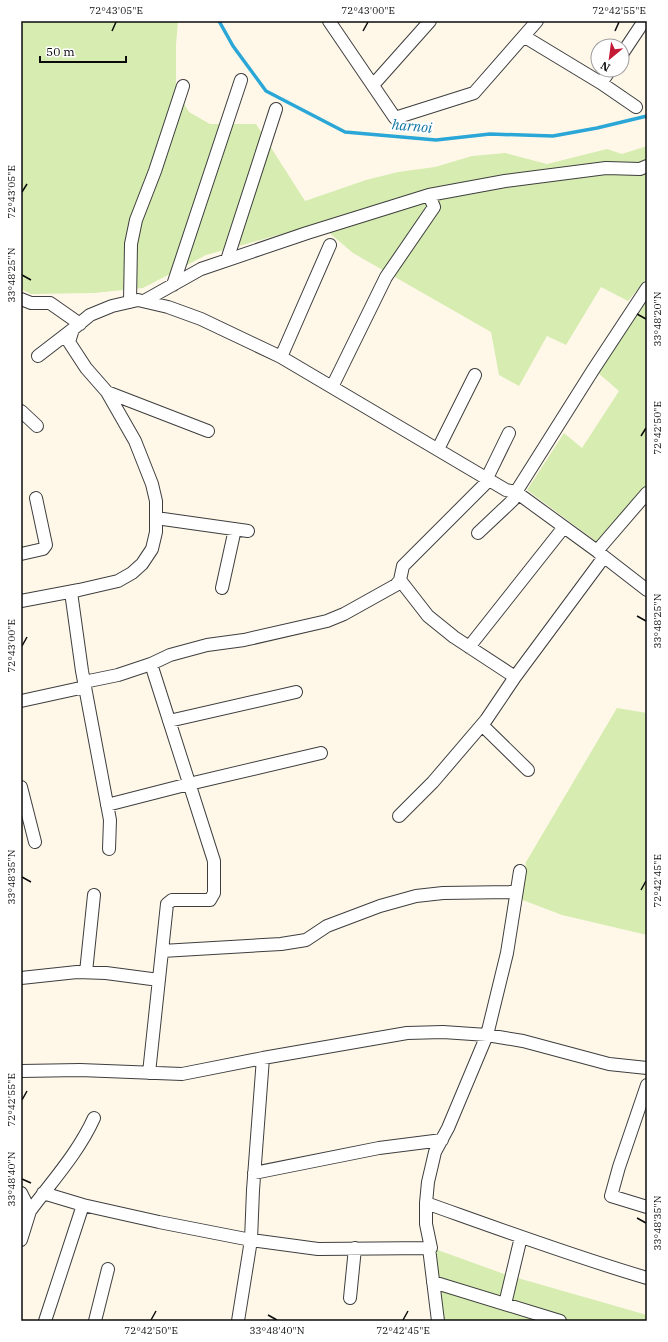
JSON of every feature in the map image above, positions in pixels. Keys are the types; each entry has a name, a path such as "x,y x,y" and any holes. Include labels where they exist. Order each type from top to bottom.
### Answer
{"street":[{"path":"330,21 395,118 474,93 525,37 537,21"},
{"path":"373,85 430,21"},
{"path":"630,42 644,21"},
{"path":"525,37 601,83 636,107"},
{"path":"601,83 604,78"},
{"path":"173,285 241,80"},
{"path":"130,302 132,244 136,220 183,86"},
{"path":"227,260 276,109"},
{"path":"144,301 201,269 307,233 429,195 505,181 606,168 640,169 647,166"},
{"path":"332,387 386,277 434,207 429,195"},
{"path":"281,357 330,245"},
{"path":"478,533 513,500 516,492 592,370 647,288"},
{"path":"21,299 30,303 50,303 77,326"},
{"path":"38,356 90,315 112,306 138,300 168,307 201,319 281,357 506,490 516,492 601,554 647,590"},
{"path":"21,601 72,592 118,581 132,573 142,564 152,549 156,532 156,501 146,466 135,441 107,392 86,368 68,342 77,326"},
{"path":"438,449 475,375"},
{"path":"107,392 208,431"},
{"path":"21,411 37,426"},
{"path":"21,701 118,675 151,664 170,655 207,644 244,640 327,621 344,614 396,585 400,580 403,566 488,479 509,433"},
{"path":"399,816 433,782 482,725 601,554 647,494"},
{"path":"21,554 43,549 46,545 36,498"},
{"path":"156,518 248,531"},
{"path":"469,647 564,527"},
{"path":"222,588 235,529"},
{"path":"400,580 428,616 454,637 515,677"},
{"path":"72,592 84,685 110,820 109,849"},
{"path":"149,1073 167,904 172,900 210,900 214,893 214,861 151,664"},
{"path":"169,721 296,692"},
{"path":"482,725 528,770"},
{"path":"107,805 321,753"},
{"path":"21,787 35,842"},
{"path":"438,1321 429,1248 431,1248 426,1224 428,1182 436,1152 448,1128 487,1036 507,953 520,871"},
{"path":"162,951 281,944 306,940 327,926 380,906 416,896 443,893 516,892"},
{"path":"86,972 94,895"},
{"path":"21,978 86,972 106,972 159,980"},
{"path":"21,1071 80,1070 182,1074 263,1058 407,1033 443,1032 487,1036 523,1042 610,1064 647,1068"},
{"path":"238,1321 251,1240 254,1173 263,1058"},
{"path":"647,1085 619,1167 611,1196 647,1207"},
{"path":"25,1214 73,1156 84,1140 94,1118"},
{"path":"254,1173 379,1148 442,1140"},
{"path":"21,1193 25,1214 21,1240"},
{"path":"43,1193 55,1198 83,1205 251,1240 318,1249 431,1248"},
{"path":"426,1203 521,1237 647,1278"},
{"path":"45,1321 83,1205"},
{"path":"505,1304 521,1237"},
{"path":"350,1298 355,1248"},
{"path":"98,1320 108,1269"},
{"path":"433,1282 560,1321"}],"green space":[{"path":"21,21 178,21 176,45 176,90 189,112 210,124 256,124 305,201 366,180 398,172 435,167 472,156 505,153 547,164 607,149 622,154 647,146 647,278 628,301 601,287 566,345 547,336 519,386 499,375 491,332 353,253 326,230 304,228 206,255 143,288 94,293 31,294 21,289"},
{"path":"647,299 647,487 597,542 527,490 564,433 582,448 619,391 597,372"},
{"path":"617,708 647,713 647,935 562,915 520,899 526,862"},
{"path":"432,1248 507,1275 647,1315 647,1321 442,1321"}],"waterway":[{"name":"harnoi","path":"219,21 233,46 266,91 345,132 436,140 490,134 553,136 597,128 647,116"}]}
